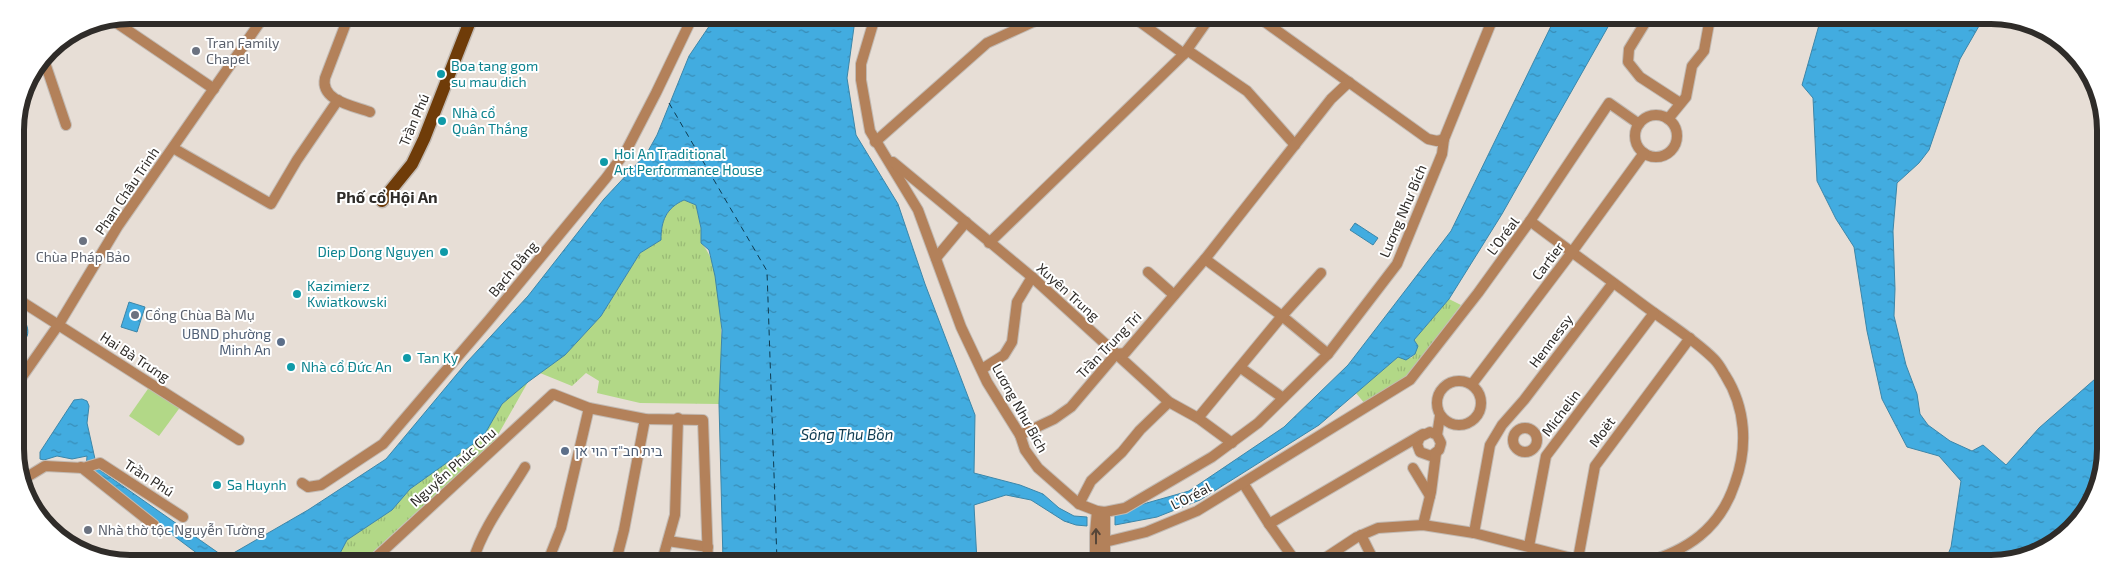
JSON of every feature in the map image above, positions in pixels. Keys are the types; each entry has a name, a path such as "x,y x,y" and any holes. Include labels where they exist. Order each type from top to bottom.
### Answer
{"main road":[{"name":"Trần Phú","path":"382,201 412,164 424,139 469,24"}],"street":[{"name":"Phan Châu Trinh","path":"24,374 59,324 118,226 259,24"},
{"path":"345,24 324,84 328,94 338,100 370,112"},
{"name":"Bạch Đằng","path":"302,483 314,488 321,485 383,444 489,320 626,151 689,24"},
{"path":"873,24 861,64 861,80 870,131 875,142 987,43 1029,24"},
{"path":"1144,24 1247,90 1295,145"},
{"path":"989,243 1186,52 1205,24"},
{"path":"1268,24 1428,139 1437,141 1444,139"},
{"name":"Lương Như Bích","path":"875,142 888,158 918,210 961,327 982,369 986,382 1020,435 1025,450 1038,468 1079,504 1101,511 1125,508 1212,457 1258,423 1328,354 1397,264 1442,154 1444,139 1491,24"},
{"path":"1645,24 1630,49 1628,62 1640,77 1680,103"},
{"path":"1668,119 1686,97 1692,66 1704,51 1709,24"},
{"path":"120,25 214,88"},
{"path":"46,65 66,125"},
{"name":"Trần Trung Tri","path":"1020,435 1054,419 1071,407 1116,354 1124,353 1205,259 1330,99 1349,82"},
{"path":"173,148 271,204 338,100"},
{"path":"1530,221 1608,104 1639,124"},
{"path":"1657,115 1668,119 1676,132 1674,145 1665,154 1658,156 1644,153 1637,144 1635,137 1639,124 1650,116 1657,115"},
{"name":"Cartier","path":"1472,384 1644,153"},
{"name":"Xuyên Trung","path":"888,158 1032,277 1169,402 1198,418 1232,443"},
{"name":"L’Oréal","path":"1104,542 1146,532 1196,511 1410,380 1478,293 1530,221 1690,338 1716,361 1739,400 1744,438 1741,466 1732,495 1715,522 1691,544 1670,555"},
{"path":"936,258 966,222"},
{"path":"1205,259 1282,316 1328,354"},
{"path":"1148,272 1174,295"},
{"path":"1198,418 1282,316 1321,273"},
{"path":"982,369 1004,355 1012,342 1017,302 1032,277"},
{"name":"Hennessy","path":"1474,533 1490,445 1510,415 1524,400 1613,283"},
{"name":"Hai Bà Trưng","path":"24,303 239,440"},
{"name":"Michelin","path":"1529,546 1546,456 1654,313"},
{"name":"Moët","path":"1579,555 1595,466 1690,338"},
{"path":"1241,368 1283,398"},
{"path":"1422,434 1417,444 1420,452 1427,456 1436,453 1441,447 1437,436 1440,416 1436,402 1438,396 1446,385 1459,381 1472,384 1480,395 1481,402 1478,415 1473,420 1461,426 1445,421 1440,416"},
{"name":"Nguyễn Phúc Chu","path":"379,555 553,394 589,408"},
{"path":"1079,504 1091,481 1122,452 1140,430 1169,402"},
{"path":"550,555 561,528 589,408 645,419 678,418 703,420 708,555"},
{"path":"664,555 674,515 678,418"},
{"path":"618,555 645,419"},
{"path":"1269,524 1422,434 1430,432 1437,436"},
{"path":"1423,525 1430,496 1436,453"},
{"name":"Trần Phú","path":"82,468 100,463 183,517"},
{"path":"28,477 45,466 82,468 154,525"},
{"path":"475,555 477,547 525,467"},
{"path":"1413,468 1430,496"},
{"path":"1243,483 1291,555"},
{"path":"1101,511 1105,555"},
{"path":"1095,555 1095,533 1101,511"},
{"path":"1330,555 1361,535 1378,528 1423,525 1474,533 1563,555"},
{"path":"1361,535 1371,555"},
{"path":"668,541 708,547"}],"green space":[{"path":"684,200 696,205 701,228 701,243 710,256 719,295 721,366 719,404 640,403 597,393 599,381 586,373 572,386 540,373 565,355 601,316 640,253 661,240 662,227 669,211"},
{"path":"1449,299 1461,305 1405,379 1365,404 1356,393 1398,357 1411,358 1415,354 1414,340"},
{"path":"528,382 495,440 370,555 339,555 347,540 392,510 410,489 483,437 502,404"},
{"path":"150,386 181,406 159,436 129,416"}],"water":[{"name":"Sông Thu Bồn","path":"711,24 855,24 847,78 856,135 898,204 925,284 975,415 974,473 1020,485 1043,494 1059,508 1074,516 1087,517 1087,526 1064,521 1031,500 1006,495 974,505 977,555 723,555 719,404 722,330 715,276 709,250 701,243 701,228 696,205 684,200 673,207 666,216 662,227 661,240 640,253 601,316 565,355 502,404 483,437 410,489 392,510 347,540 339,555 230,555 308,510 386,459 467,362 528,296 604,199 647,153 657,135 689,56"},
{"path":"1552,24 1610,24 1502,214 1449,299 1414,340 1418,346 1415,354 1406,360 1398,357 1319,425 1200,500 1157,517 1115,525 1115,512 1189,491 1284,427 1348,365 1451,231"},
{"path":"1819,24 1980,24 1960,59 1929,150 1919,163 1897,183 1893,231 1894,316 1906,365 1917,394 1920,414 1928,425 1950,441 1972,451 1983,445 2006,465 2039,428 2097,377 2097,449 2094,476 2083,502 2071,519 2061,529 2038,544 2018,552 1998,555 1948,555 1951,547 1961,481 1939,456 1907,447 1882,399 1867,331 1854,247 1836,219 1817,181 1813,98 1802,85"},
{"path":"1355,223 1378,238 1373,245 1350,230"},
{"path":"129,302 145,307 137,332 121,327"},
{"path":"24,321 28,329 24,340"},
{"name":"Sông Thu Bồn","path":"82,399 87,401 89,406 87,423 97,468 220,554 230,555 199,555 86,470 87,456 72,459 57,456 44,460 40,459 40,452 74,400"}],"ferry route":[{"path":"669,103 767,271 777,555"}],"place":[{"name":"Tran Family Chapel","path":"196,51"},
{"name":"Boa tang gom su mau dich","path":"441,74"},
{"name":"Nhà cổ Quân Thắng","path":"442,121"},
{"name":"Hoi An Traditional Art Performance House","path":"604,162"},
{"name":"Chùa Pháp Bảo","path":"83,241"},
{"name":"Diep Dong Nguyen","path":"444,252"},
{"name":"Kazimierz Kwiatkowski","path":"297,294"},
{"name":"Cổng Chùa Bà Mụ","path":"135,315"},
{"name":"UBND phường Minh An","path":"281,342"},
{"name":"Tan Ky","path":"407,358"},
{"name":"Nhà cổ Đức An","path":"291,367"},
{"name":"בית חב\"ד הוי אן","path":"565,451"},
{"name":"Sa Huynh","path":"217,485"},
{"name":"Nhà thờ tộc Nguyễn Tường","path":"88,530"}],"district":[{"name":"Phố cổ Hội An","path":"387,197"}]}
